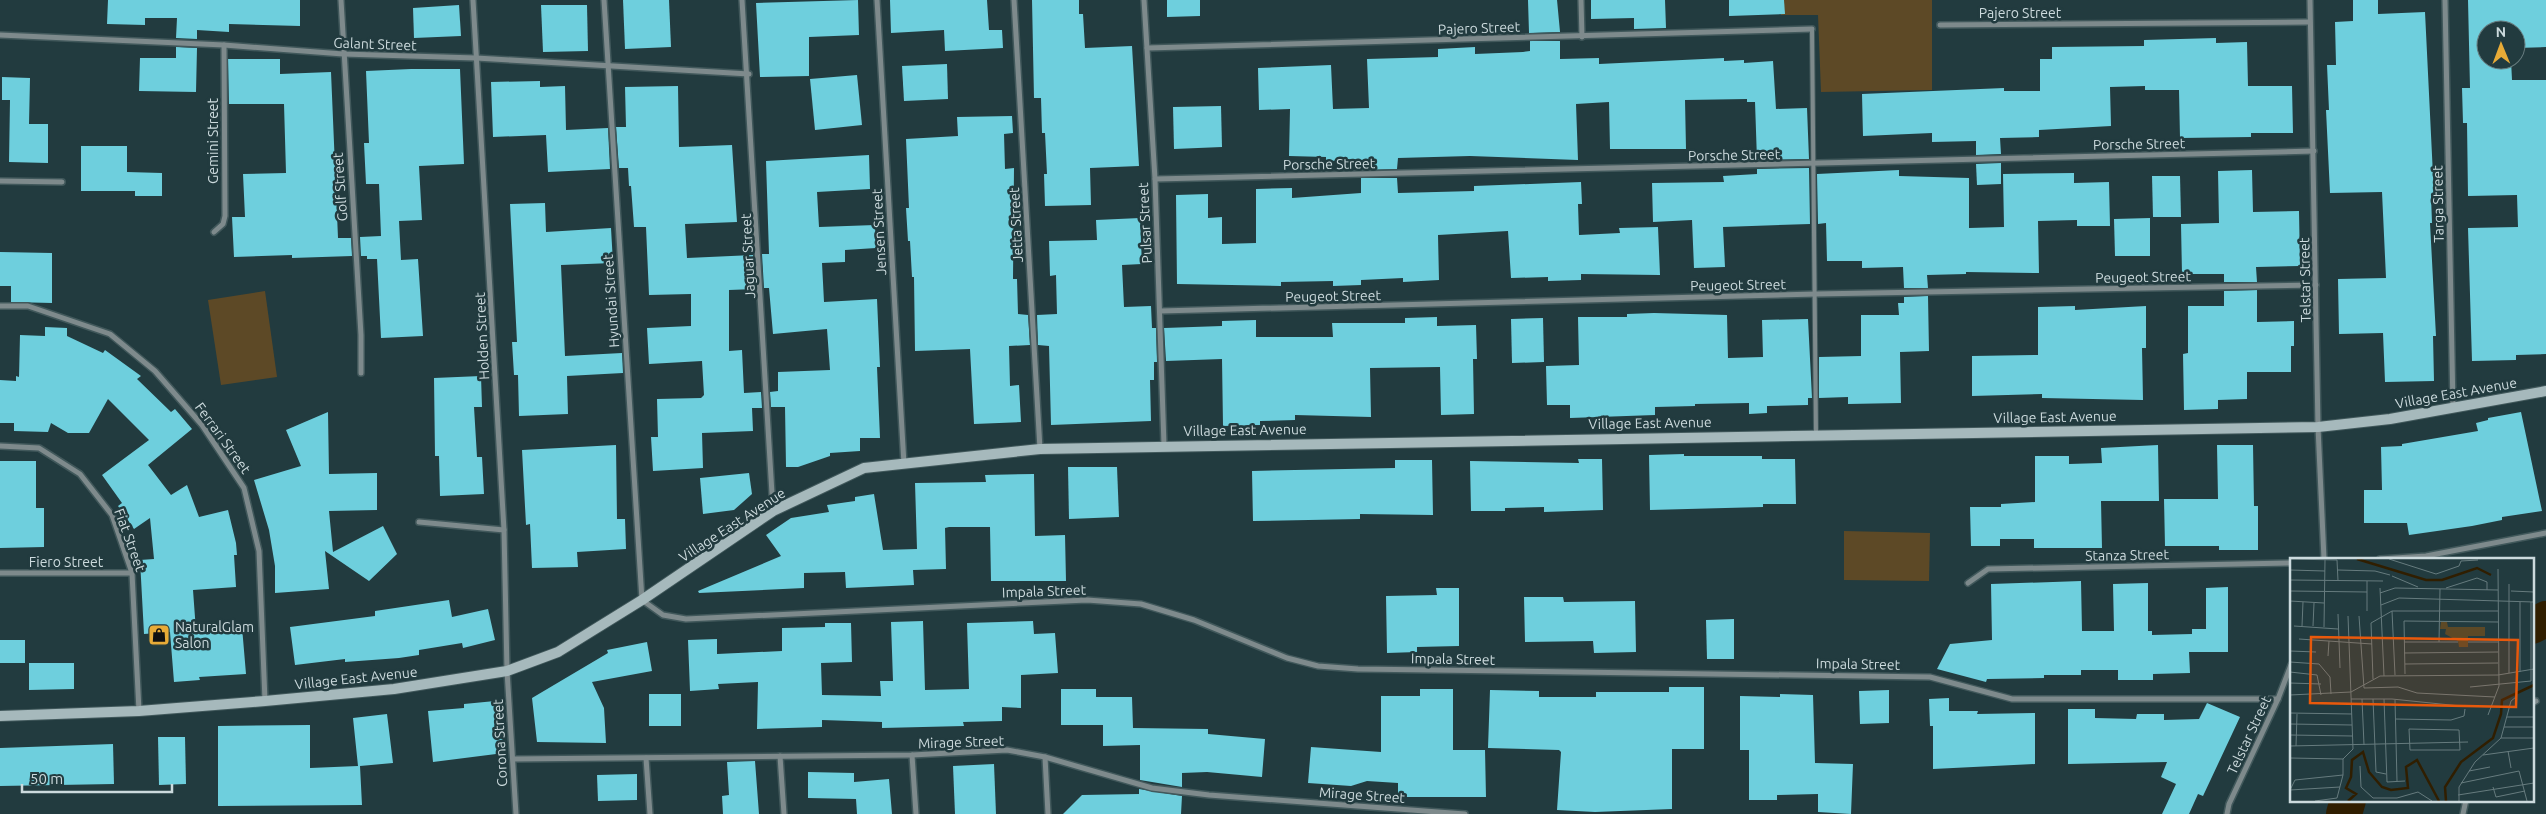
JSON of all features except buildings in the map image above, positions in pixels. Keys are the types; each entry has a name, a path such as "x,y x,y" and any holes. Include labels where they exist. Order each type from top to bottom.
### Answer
{"street":[{"name":"Golf Street","path":"341,0 361,335 361,373"},
{"name":"Holden Street","path":"472,0 504,530 507,671"},
{"name":"Hyundai Street","path":"604,0 642,600"},
{"name":"Jaguar Street","path":"742,0 749,74 774,511"},
{"name":"Jensen Street","path":"876,0 904,464"},
{"name":"Jetta Street","path":"1014,0 1040,449"},
{"name":"Pulsar Street","path":"1144,0 1155,179 1164,445"},
{"path":"1580,0 1582,37"},
{"name":"Telstar Street","path":"2310,0 2318,427 2324,558"},
{"name":"Targa Street","path":"2445,0 2453,407"},
{"name":"Pajero Street","path":"1940,25 2310,22"},
{"name":"Pajero Street","path":"1146,48 1812,29"},
{"name":"Galant Street","path":"0,35 224,45 343,54 476,58 749,74"},
{"name":"Gemini Street","path":"214,232 223,224 225,216 224,45"},
{"name":"Porsche Street","path":"1155,179 2314,151"},
{"path":"0,181 62,182"},
{"name":"Peugeot Street","path":"1160,311 1816,294 2316,285"},
{"name":"Ferrari Street","path":"0,306 28,306 110,334 155,371 202,425 244,488 259,551 265,701"},
{"name":"Village East Avenue","path":"0,716 139,711 265,701 394,689 507,671 558,652 642,600 774,511 864,468 1040,449 1164,445 2318,427 2390,419 2546,391"},
{"name":"Fiat Street","path":"0,446 39,448 80,474 112,515 132,573 139,711"},
{"path":"419,522 504,530"},
{"path":"2395,558 2426,556 2546,533"},
{"name":"Stanza Street","path":"1968,582 1988,569 2290,563"},
{"name":"Fiero Street","path":"0,573 132,573"},
{"name":"Impala Street","path":"642,600 663,615 686,618 1087,600 1132,603 1194,620 1287,658 1318,666 1358,669 1930,677 2012,699 2278,699"},
{"name":"Telstar Street","path":"2227,814 2229,804 2278,699 2290,668"},
{"name":"Corona Street","path":"507,671 516,814"},
{"name":"Mirage Street","path":"513,760 912,755 1007,750 1045,757 1152,788 1209,795 1465,814"},
{"path":"912,755 916,814"},
{"path":"780,756 784,814"},
{"path":"1045,757 1048,814"},
{"path":"646,758 650,814"}],"lane":[{"path":"1812,29 1816,434"}],"shaded area":[{"path":"1780,0 1932,0 1932,90 1821,92 1818,15 1781,15"},
{"path":"265,291 277,377 221,385 208,300"},
{"path":"1844,531 1930,533 1929,581 1844,580"}],"waterway":[{"path":"2534,625 2546,619"},
{"path":"2344,814 2347,802"}],"place":[{"name":"NaturalGlam Salon","path":"159,635"}]}
